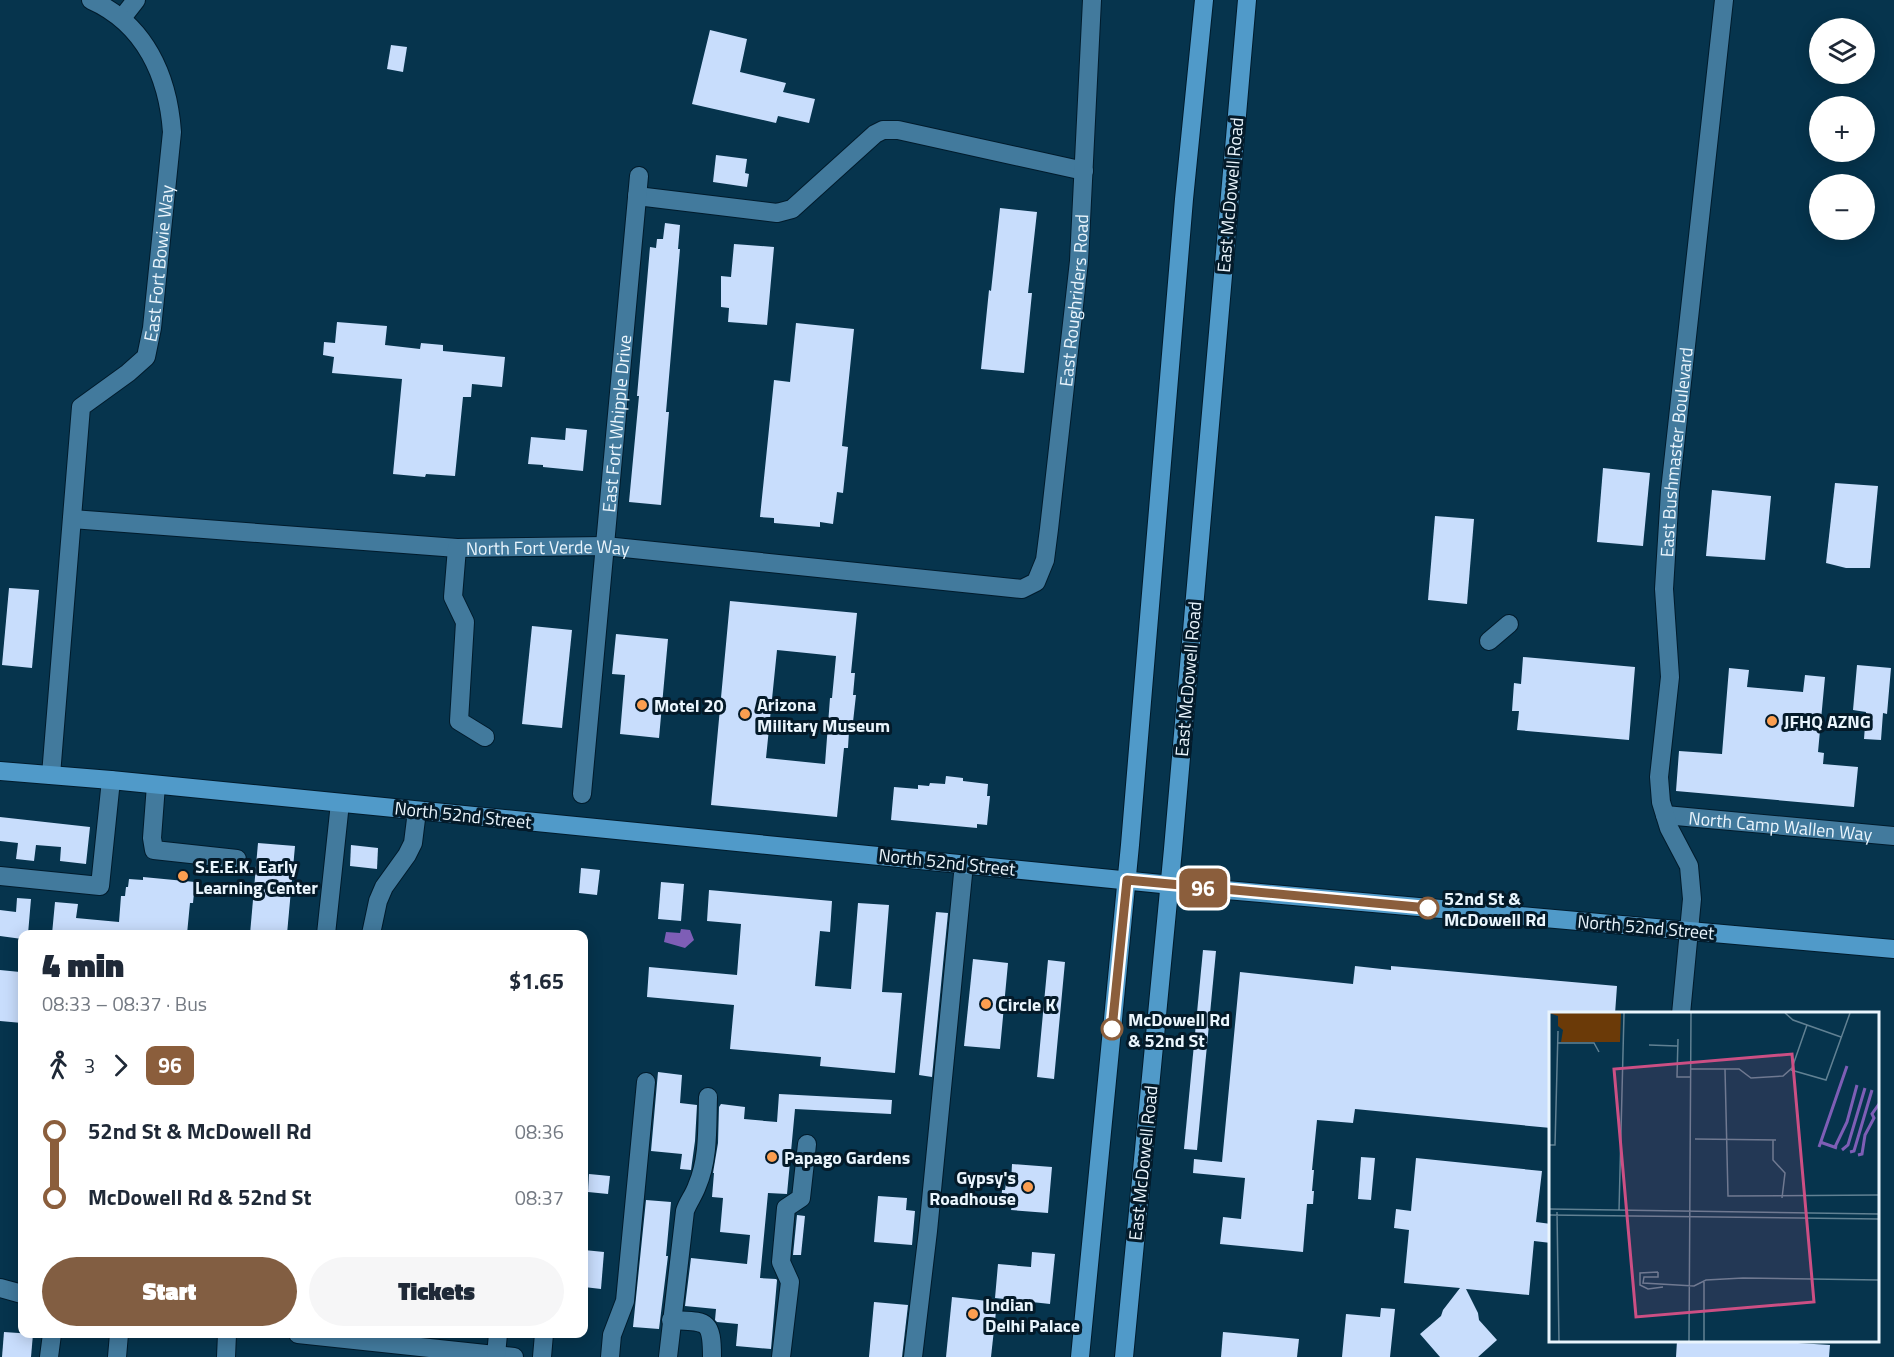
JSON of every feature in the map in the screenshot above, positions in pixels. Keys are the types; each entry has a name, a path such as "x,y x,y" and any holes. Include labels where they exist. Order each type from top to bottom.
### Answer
{"main road":[{"path":"1080,1357 1127,880 1184,199 1203,0"},
{"name":"East McDowell Road","path":"1124,1357 1170,885 1247,0"},
{"name":"North 52nd Street","path":"0,771 111,780 1170,885 1894,949"}],"street":[{"name":"East Fort Bowie Way","path":"51,775 81,407 146,357 152,328 172,132 170,110 162,79 152,56 122,18 91,0"},
{"path":"122,18 136,0"},
{"name":"East Roughriders Road","path":"1022,589 1036,582 1045,560 1079,261 1092,0"},
{"name":"East Bushmaster Boulevard","path":"1681,1012 1692,899 1689,866 1669,828 1661,802 1659,777 1670,677 1664,589 1667,522 1724,0"},
{"path":"637,196 777,213 792,209 875,134 884,130 898,130 1084,171"},
{"name":"East Fort Whipple Drive","path":"582,794 639,176"},
{"name":"North Fort Verde Way","path":"72,519 457,548 605,546 1022,589"},
{"path":"457,548 453,597 465,622 459,721 485,737"},
{"path":"1489,641 1509,624"},
{"path":"0,876 100,886 111,780"},
{"path":"156,785 152,838 154,850 237,859"},
{"path":"326,930 339,803"},
{"path":"372,930 378,901 390,877 413,843 417,811"},
{"name":"North Camp Wallen Way","path":"1665,815 1894,836"},
{"path":"913,1357 928,1231 964,864"},
{"path":"610,1357 612,1335 625,1301 646,1082"},
{"path":"668,1357 685,1211 688,1200 697,1188 706,1155 708,1097"},
{"path":"781,1357 790,1282 781,1262 786,1208 801,1198 807,1144"},
{"path":"0,1288 18,1293"},
{"path":"672,1320 703,1322 708,1326 712,1334 712,1357"},
{"path":"49,1357 51,1338"},
{"path":"117,1357 119,1338"},
{"path":"226,1357 227,1338"},
{"path":"324,1338 514,1357"},
{"path":"496,1355 498,1338"},
{"path":"542,1357 544,1338"}],"shaded area":[{"path":"681,929 690,930 694,940 685,948 664,942 666,932 680,933"}],"building":[{"path":"710,30 747,39 740,72 786,83 783,92 815,99 809,123 778,116 776,123 692,104"},
{"path":"391,45 407,47 403,72 387,69"},
{"path":"716,155 747,159 745,173 749,174 747,187 713,182"},
{"path":"1000,208 1037,212 1028,293 1032,293 1024,373 981,369"},
{"path":"665,223 680,225 678,249 680,249 666,412 669,412 661,505 629,502 650,247 656,248 657,239 663,239"},
{"path":"734,244 774,247 767,325 728,322 729,308 721,307 721,276 731,277"},
{"path":"337,322 387,326 385,345 420,349 421,343 443,345 443,351 505,357 502,387 472,384 471,397 463,397 455,476 426,474 425,477 393,474 402,379 332,373 334,357 323,355 324,342 335,343"},
{"path":"796,323 854,329 842,446 848,447 843,493 837,492 833,524 820,522 820,527 774,523 774,518 760,517 774,380 790,382"},
{"path":"566,428 587,430 583,471 528,464 531,437 565,440"},
{"path":"1603,468 1650,473 1643,546 1597,542"},
{"path":"1835,483 1878,486 1870,568 1846,568 1826,563"},
{"path":"1712,490 1771,496 1765,560 1706,556"},
{"path":"1435,516 1474,519 1467,604 1428,600"},
{"path":"9,588 39,590 32,668 2,665"},
{"name":"Arizona Military Museum","path":"730,601 857,613 851,673 855,673 853,695 856,695 852,731 849,731 848,748 844,748 837,817 711,805","holes":["777,650 836,656 825,764 766,758"]},
{"path":"532,626 572,630 562,728 522,724"},
{"name":"Motel 20","path":"616,634 668,639 659,738 620,734 625,675 612,674"},
{"path":"1523,657 1635,667 1629,740 1517,730 1519,711 1512,711 1514,683 1521,684"},
{"path":"1857,665 1891,668 1887,714 1883,713 1881,740 1864,739 1866,712 1853,710"},
{"name":"JFHQ AZNG","path":"1729,668 1749,670 1747,687 1803,692 1805,675 1825,677 1818,752 1824,753 1823,764 1858,767 1854,807 1676,791 1679,751 1722,754"},
{"path":"946,776 988,784 987,796 990,796 987,825 977,824 977,828 891,820 894,787 918,789 918,785 945,784"},
{"path":"0,817 90,827 86,864 60,861 61,847 36,845 34,861 16,859 18,843 0,841"},
{"path":"258,843 295,846 287,930 250,930"},
{"path":"351,845 378,848 377,869 350,866"},
{"path":"581,868 600,870 597,895 579,893"},
{"path":"143,877 195,882 187,930 52,930 55,902 78,904 76,918 119,922 121,896 125,896 129,879 143,880"},
{"path":"661,882 684,884 681,921 658,919"},
{"path":"709,890 832,901 830,932 820,931 815,986 851,989 858,903 889,905 882,992 902,993 895,1073 820,1066 821,1057 730,1049 734,1005 647,997 649,967 737,975 741,924 707,921"},
{"path":"17,898 31,899 28,930 18,930 18,938 0,936 0,910 16,912"},
{"path":"936,912 948,913 932,1077 919,1075"},
{"path":"1203,950 1216,951 1197,1150 1184,1149"},
{"name":"Circle K","path":"973,959 1008,963 1000,1049 964,1046"},
{"name":"Circle K","path":"1048,960 1065,962 1054,1079 1037,1077"},
{"path":"1355,966 1391,970 1391,966 1617,986 1615,1012 1549,1012 1549,1128 1355,1109 1353,1123 1317,1120 1312,1170 1314,1170 1313,1204 1307,1204 1303,1252 1220,1244 1223,1217 1241,1219 1245,1178 1193,1173 1194,1159 1222,1162 1240,972 1353,984"},
{"path":"0,970 18,972 18,1023 0,1021"},
{"path":"658,1072 682,1075 680,1103 697,1105 691,1170 680,1169 682,1154 651,1151"},
{"path":"779,1094 892,1100 891,1114 795,1109 787,1194 768,1193 760,1278 777,1280 771,1349 736,1346 738,1324 717,1322 715,1320 716,1309 685,1306 691,1258 747,1264 750,1235 720,1232 723,1198 712,1197 719,1107 721,1104 745,1107 744,1119 777,1122"},
{"path":"1361,1157 1375,1158 1371,1200 1358,1199"},
{"path":"1416,1158 1542,1171 1536,1222 1549,1224 1549,1243 1534,1241 1529,1295 1466,1289 1479,1320 1497,1340 1478,1357 1440,1357 1420,1334 1441,1316 1460,1288 1404,1283 1409,1230 1394,1228 1396,1209 1411,1211"},
{"name":"Gypsy's Roadhouse","path":"1012,1164 1052,1167 1048,1213 1011,1210 1012,1205 1001,1204 1002,1190 1005,1190 1006,1183 1011,1183"},
{"path":"589,1174 610,1176 608,1194 588,1192"},
{"path":"878,1196 907,1198 906,1210 915,1211 912,1245 874,1242"},
{"path":"646,1200 671,1202 666,1256 668,1256 659,1329 633,1327"},
{"path":"797,1215 805,1216 801,1255 793,1255"},
{"path":"588,1250 604,1252 601,1289 588,1287"},
{"path":"1032,1252 1055,1254 1050,1304 995,1298 998,1264 1031,1267"},
{"name":"Indian Delhi Palace","path":"952,1297 997,1302 991,1357 946,1357"},
{"path":"874,1302 908,1305 902,1357 869,1357"},
{"path":"1381,1308 1395,1309 1390,1357 1342,1357 1346,1314 1380,1317"},
{"path":"4,1332 18,1333 18,1338 33,1338 31,1357 2,1357"},
{"path":"1223,1332 1299,1339 1297,1357 1221,1357"},
{"path":"1677,1342 1781,1342 1830,1345 1829,1357 1676,1357"}],"bus line":[{"name":"96","path":"1112,1029 1127,880 1428,908"}],"place":[{"name":"Motel 20","path":"642,705"},
{"name":"Arizona Military Museum","path":"745,714"},
{"name":"JFHQ AZNG","path":"1772,721"},
{"name":"S.E.E.K. Early Learning Center","path":"183,876"},
{"name":"52nd St & McDowell Rd","path":"1428,908"},
{"name":"Circle K","path":"986,1004"},
{"name":"McDowell Rd & 52nd St","path":"1112,1029"},
{"name":"Papago Gardens","path":"772,1157"},
{"name":"Gypsy's Roadhouse","path":"1028,1187"},
{"name":"Indian Delhi Palace","path":"973,1314"}]}
